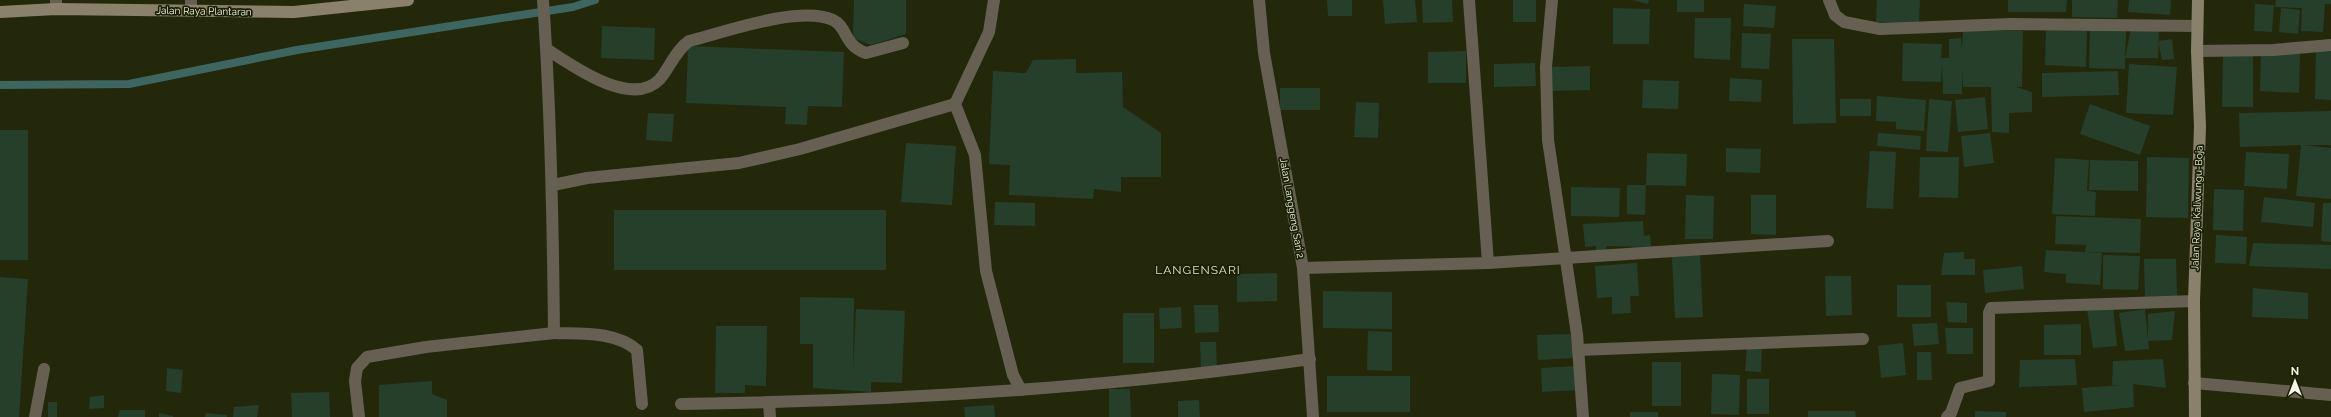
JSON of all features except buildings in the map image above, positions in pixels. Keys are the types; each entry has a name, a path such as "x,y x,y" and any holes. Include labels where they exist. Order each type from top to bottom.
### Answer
{"main road":[{"name":"Jalan Raya Plantaran","path":"0,12 56,4 191,5 294,12 408,0"},
{"name":"Jalan Raya Kaliwungu-Boja","path":"2195,417 2194,301 2200,127 2197,51 2198,0"}],"street":[{"path":"994,0 990,32 955,104 975,155 986,271 1013,375 1021,390"},
{"name":"Jalan Langgeng Sari 2","path":"1259,0 1264,53 1303,268 1313,417"},
{"path":"1469,0 1488,263"},
{"path":"1552,0 1546,67 1548,140 1578,350 1584,417"},
{"path":"1829,0 1835,15 1844,22 1880,29 2011,24 2198,26"},
{"path":"543,2 548,50 553,185 554,333"},
{"path":"548,50 591,78 616,86 641,90 659,80 683,45 689,41 776,18 823,17 834,20 843,30 850,44 866,53 903,44"},
{"path":"2197,51 2273,50 2331,45"},
{"path":"553,185 587,178 739,163 800,149 955,104"},
{"path":"1303,268 1488,263 1566,259 1828,240"},
{"path":"1947,417 1951,413 1960,388 1989,380 1989,313 1991,308 2194,301"},
{"path":"360,417 355,381 357,368 367,357 426,347 554,333 592,334 628,342 636,350 642,404"},
{"path":"1578,350 1863,339"},
{"path":"682,404 769,403 966,394 1209,374 1310,359"},
{"path":"35,417 44,369"},
{"path":"2194,383 2331,395"},
{"path":"769,403 770,417"}],"waterway":[{"path":"0,85 129,84 297,50 573,7 595,0"}],"district":[{"name":"LANGENSARI","path":"1198,270"}]}
